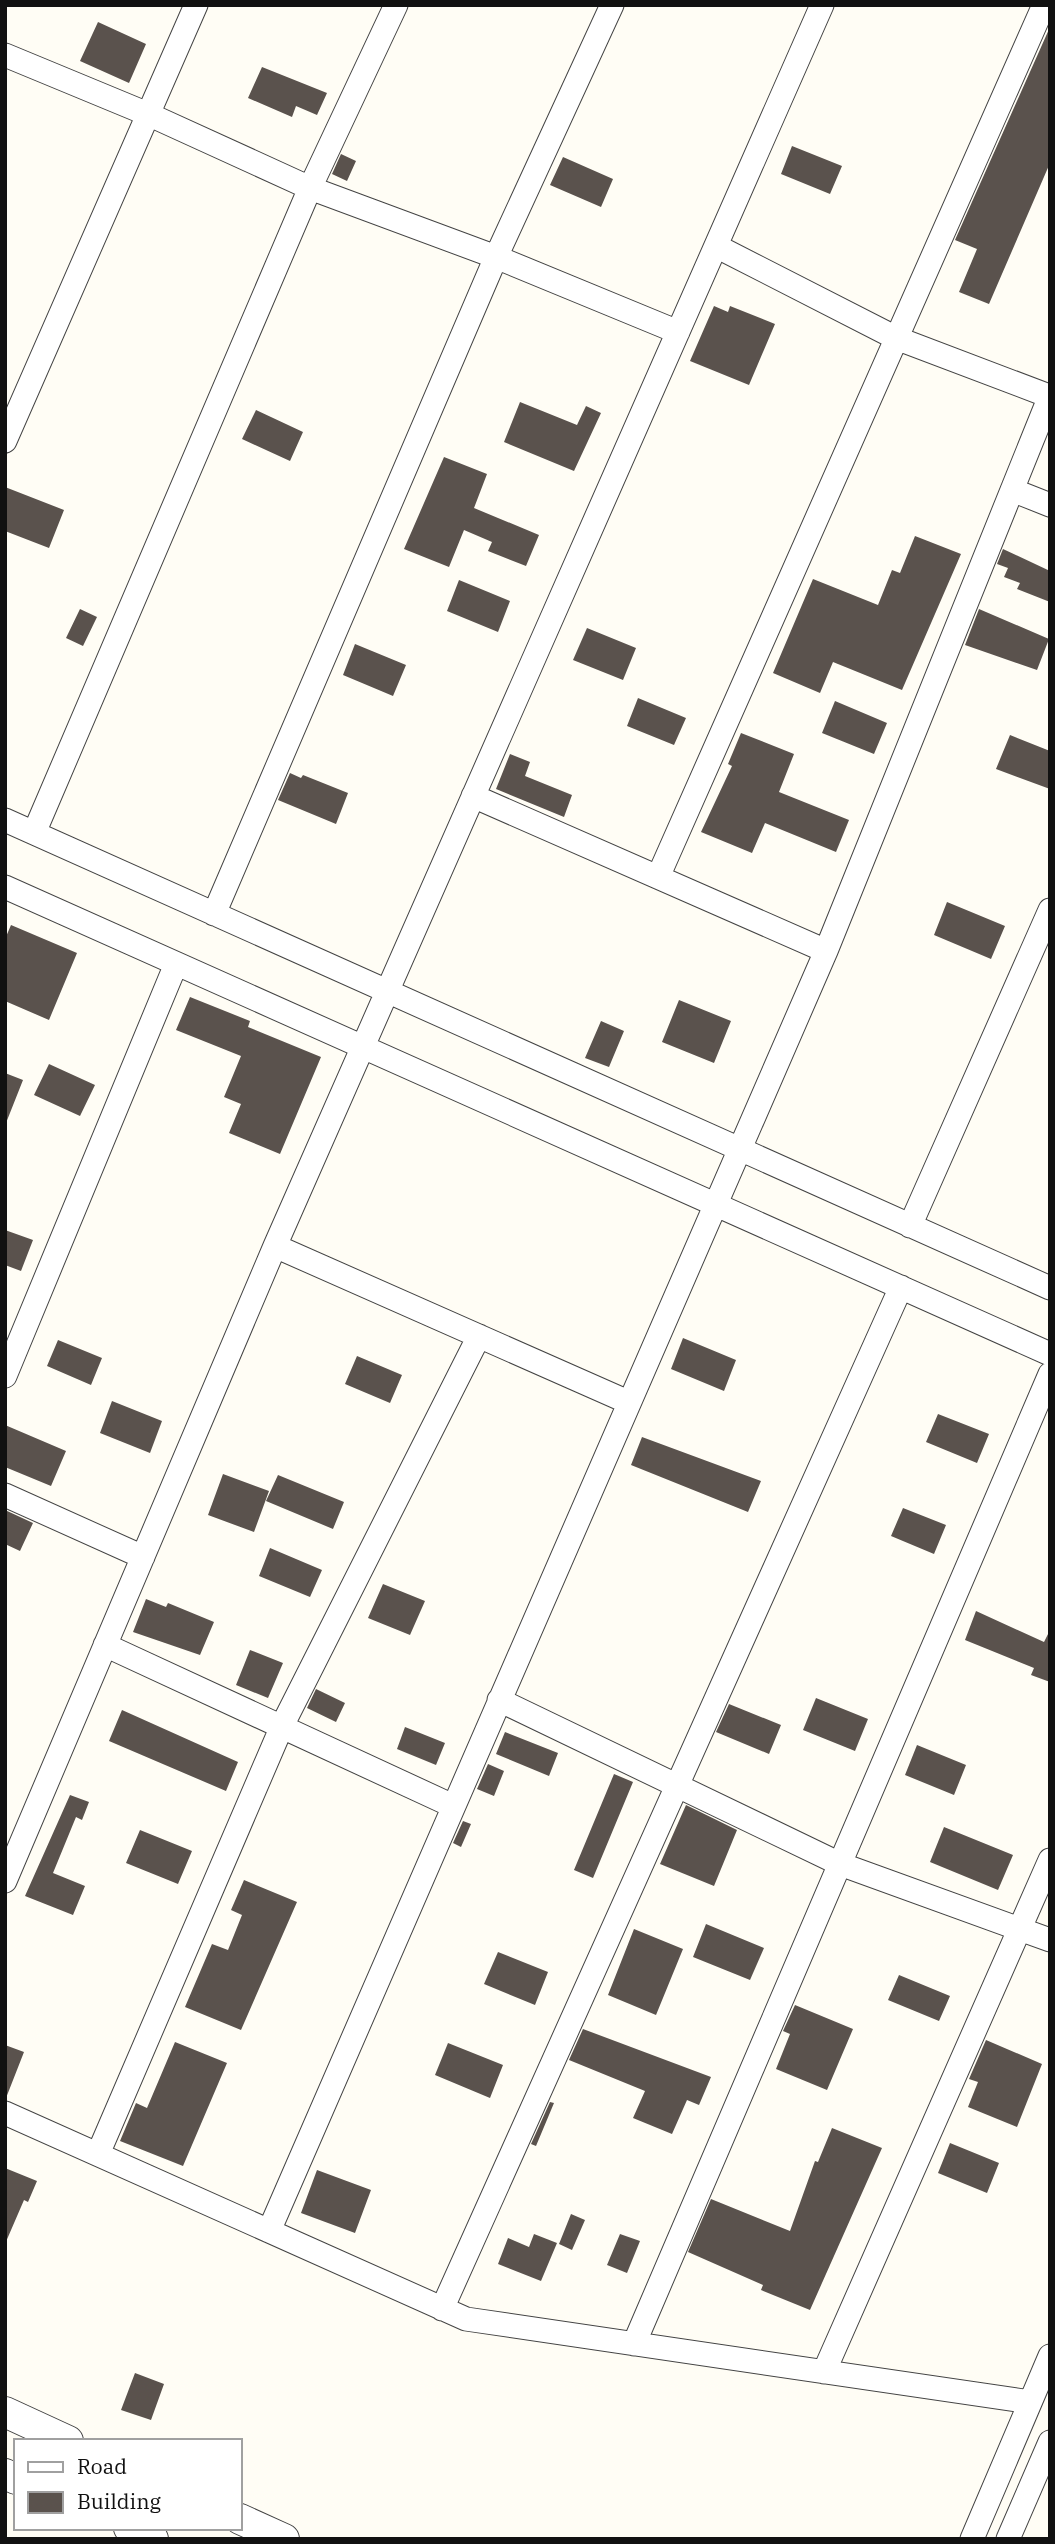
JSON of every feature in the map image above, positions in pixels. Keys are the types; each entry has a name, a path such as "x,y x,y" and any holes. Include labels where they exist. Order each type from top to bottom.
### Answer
{"street":[{"path":"5,441 196,5"},
{"path":"34,833 310,188 396,5"},
{"path":"214,914 496,257 612,5"},
{"path":"5,1881 275,1246 822,5"},
{"path":"658,877 1044,5"},
{"path":"5,55 150,115 310,188 496,257 678,332"},
{"path":"269,2231 826,951 1050,396 896,338 716,246"},
{"path":"1012,490 1050,505"},
{"path":"473,796 826,951"},
{"path":"5,820 1050,1288"},
{"path":"5,887 1050,1354"},
{"path":"910,1226 1050,910"},
{"path":"5,1376 176,964"},
{"path":"275,1246 628,1402"},
{"path":"442,2309 901,1287"},
{"path":"98,2154 282,1726 479,1336"},
{"path":"634,2344 1050,1374"},
{"path":"5,1495 143,1557"},
{"path":"105,1645 453,1806"},
{"path":"499,1700 840,1864 1050,1940"},
{"path":"824,2372 1050,1860"},
{"path":"5,2113 466,2319 1030,2402"},
{"path":"972,2539 1050,2356"},
{"path":"5,2412 64,2439"},
{"path":"1008,2539 1050,2442"},
{"path":"242,2520 284,2539"},
{"path":"133,2530 153,2539"}],"building":[{"path":"98,22 146,44 129,83 80,61"},
{"path":"1050,27 1050,163 989,304 959,292 977,249 955,240"},
{"path":"262,67 327,93 317,115 296,106 292,117 248,98"},
{"path":"792,146 842,166 830,194 781,174"},
{"path":"341,154 356,161 347,181 332,174"},
{"path":"563,157 613,179 601,207 550,185"},
{"path":"714,306 728,312 730,306 775,324 749,385 690,361"},
{"path":"520,402 577,425 586,406 601,413 574,471 504,442"},
{"path":"256,410 303,432 290,461 242,439"},
{"path":"444,457 487,474 474,508 539,535 526,566 488,551 492,542 464,530 449,567 404,549"},
{"path":"5,487 64,510 49,548 5,531"},
{"path":"915,536 961,554 902,690 833,662 820,693 773,673 813,579 878,605 892,570 900,573"},
{"path":"1003,549 1050,571 1050,602 1017,589 1020,583 1004,577 1008,568 997,564"},
{"path":"459,580 510,601 498,632 447,611"},
{"path":"80,609 97,617 83,646 66,638"},
{"path":"979,609 1049,639 1037,670 965,645"},
{"path":"587,628 636,648 623,680 573,660"},
{"path":"355,644 406,665 393,696 343,675"},
{"path":"638,698 686,718 674,745 627,726"},
{"path":"835,701 887,723 874,754 822,733"},
{"path":"741,733 794,754 779,792 849,820 836,852 765,823 752,853 701,832 732,766 728,764"},
{"path":"1010,735 1050,751 1050,789 996,769"},
{"path":"510,754 530,762 525,776 572,795 564,817 496,789"},
{"path":"290,773 301,778 303,775 348,793 336,824 278,800"},
{"path":"947,902 1005,926 991,959 934,935"},
{"path":"11,925 77,953 49,1020 5,1001 5,939"},
{"path":"190,997 250,1021 248,1027 321,1057 280,1154 229,1133 241,1104 224,1097 241,1056 176,1030"},
{"path":"679,1000 731,1021 714,1063 662,1042"},
{"path":"601,1021 624,1031 609,1067 585,1058"},
{"path":"49,1064 95,1085 80,1116 34,1095"},
{"path":"5,1073 23,1080 6,1123 5,1123"},
{"path":"5,1230 33,1240 21,1271 5,1265"},
{"path":"683,1338 736,1360 724,1391 671,1369"},
{"path":"58,1340 102,1358 91,1385 47,1366"},
{"path":"357,1356 402,1375 390,1403 345,1384"},
{"path":"112,1401 162,1421 150,1453 100,1433"},
{"path":"938,1414 989,1434 977,1463 926,1442"},
{"path":"5,1425 66,1451 51,1486 5,1467"},
{"path":"642,1437 761,1481 748,1512 631,1465"},
{"path":"223,1474 269,1491 254,1532 208,1515"},
{"path":"278,1475 344,1502 333,1529 266,1501"},
{"path":"903,1508 946,1525 934,1554 891,1536"},
{"path":"5,1510 33,1523 20,1551 5,1544"},
{"path":"270,1548 322,1570 310,1597 259,1576"},
{"path":"383,1584 425,1601 410,1635 368,1618"},
{"path":"146,1599 166,1607 168,1603 214,1622 200,1655 133,1632"},
{"path":"976,1611 1044,1642 1050,1630 1050,1682 1031,1675 1034,1668 965,1640"},
{"path":"250,1650 283,1663 268,1698 236,1685"},
{"path":"316,1689 345,1703 336,1722 307,1708"},
{"path":"816,1698 868,1719 855,1751 803,1730"},
{"path":"729,1704 781,1725 769,1754 716,1732"},
{"path":"122,1710 238,1762 226,1791 109,1741"},
{"path":"405,1727 445,1743 436,1765 397,1749"},
{"path":"505,1732 558,1753 549,1776 496,1754"},
{"path":"917,1745 966,1765 954,1795 905,1775"},
{"path":"488,1764 504,1771 494,1796 477,1789"},
{"path":"614,1774 633,1782 593,1878 574,1870"},
{"path":"70,1795 89,1802 82,1820 76,1817 53,1873 85,1886 73,1915 25,1896"},
{"path":"686,1805 737,1830 714,1886 660,1864"},
{"path":"463,1821 471,1824 461,1847 453,1843"},
{"path":"944,1827 1013,1855 998,1890 930,1862"},
{"path":"140,1830 192,1851 178,1884 126,1863"},
{"path":"244,1880 297,1902 241,2030 185,2007 212,1944 228,1950 242,1915 231,1910"},
{"path":"706,1924 764,1948 750,1980 693,1957"},
{"path":"634,1929 683,1949 656,2015 608,1995"},
{"path":"498,1952 548,1972 535,2005 484,1984"},
{"path":"899,1975 950,1996 939,2021 888,2000"},
{"path":"795,2005 853,2029 827,2090 776,2069 790,2034 783,2031"},
{"path":"583,2029 711,2077 699,2105 687,2100 672,2134 633,2118 645,2091 569,2060"},
{"path":"986,2040 1042,2064 1017,2127 968,2107 978,2082 969,2079"},
{"path":"175,2042 227,2063 183,2166 120,2141 136,2103 147,2108"},
{"path":"448,2043 503,2065 490,2098 435,2075"},
{"path":"5,2045 24,2052 6,2098 5,2098"},
{"path":"550,2102 554,2103 536,2146 531,2144"},
{"path":"832,2128 882,2148 810,2310 761,2290 763,2285 688,2252 711,2199 790,2231 815,2161 818,2162"},
{"path":"950,2143 999,2163 987,2193 938,2173"},
{"path":"5,2168 37,2181 28,2202 24,2200 5,2244"},
{"path":"317,2170 371,2190 355,2233 301,2213"},
{"path":"571,2214 585,2220 572,2250 559,2244"},
{"path":"534,2234 557,2243 541,2281 498,2264 508,2238 529,2247"},
{"path":"620,2234 640,2241 627,2273 607,2265"},
{"path":"135,2373 164,2384 151,2420 121,2410"}]}
